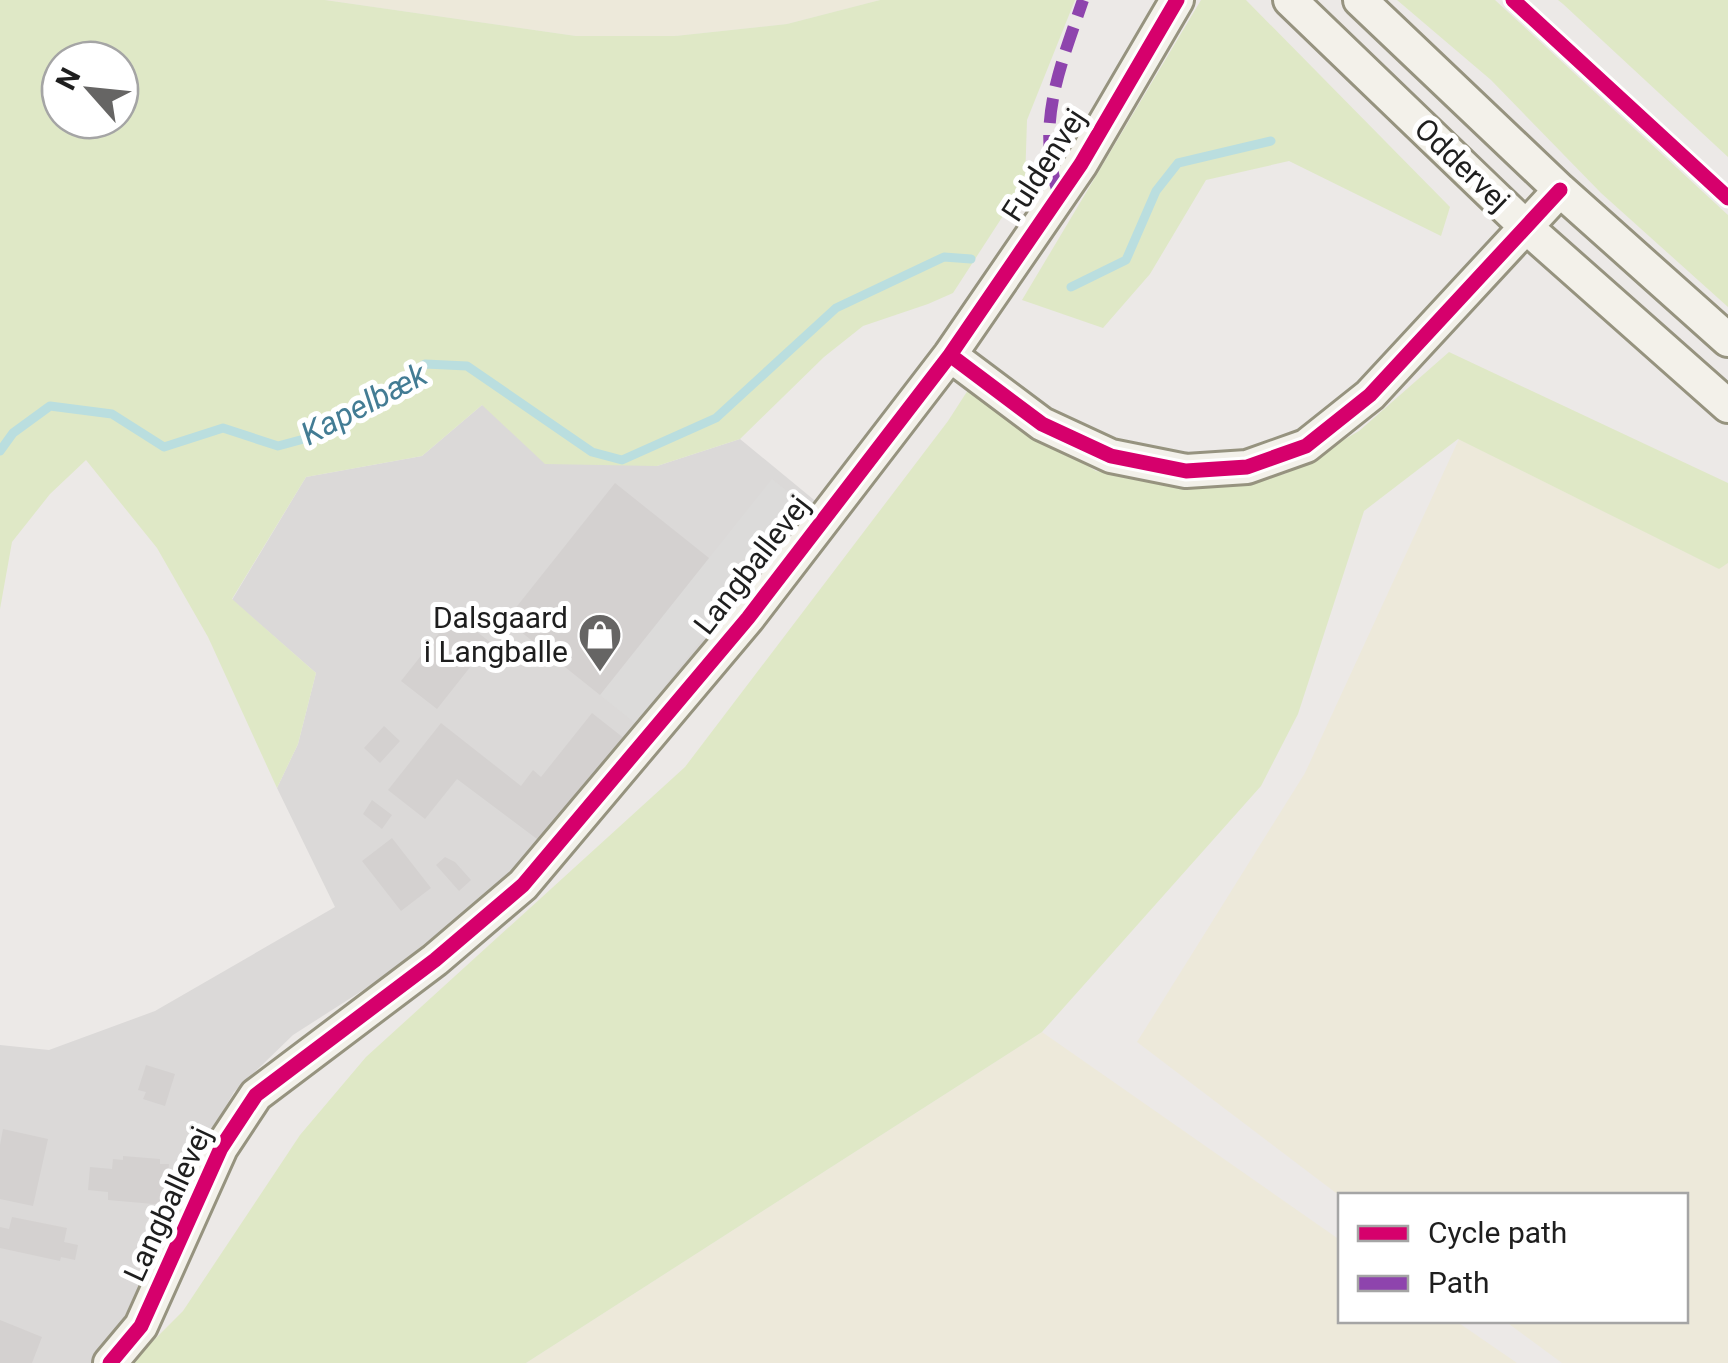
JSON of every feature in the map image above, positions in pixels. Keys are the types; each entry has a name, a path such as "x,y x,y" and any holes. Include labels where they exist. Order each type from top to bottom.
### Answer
{"street":[{"name":"Fuldenvej","path":"950,355 1081,164 1177,0"},
{"name":"Oddervej","path":"1290,0 1526,226 1728,406"},
{"name":"Oddervej","path":"1360,0 1560,190 1728,340"},
{"path":"950,355 1042,424 1111,456 1186,470 1247,468 1306,446 1370,395 1560,190"},
{"name":"Langballevej","path":"110,1363 141,1326 222,1148 256,1094 435,960 523,886 748,618 950,355"}],"shaded area":[{"path":"325,0 880,0 787,24 675,36 576,36"},
{"path":"482,405 657,466 740,439 819,504 503,885 382,978 293,1035 234,1092 197,1157 119,1328 121,1363 0,1363 0,1045 49,1050 155,1011 335,907 277,788 298,744 316,673 232,600 306,477 422,456"},
{"path":"1459,439 1718,568 1728,563 1728,1363 1562,1363 1508,1323 1688,1323 1688,1193 1338,1194 1137,1042 1305,773"},
{"path":"772,479 807,507 635,723 600,695"},
{"path":"1042,1032 1338,1239 1338,1323 1459,1323 1517,1363 526,1363"}],"green space":[{"path":"0,0 325,0 576,36 675,36 787,24 880,0 1075,0 1027,120 1025,182 953,293 863,326 824,357 740,439 657,466 545,464 482,405 422,456 306,477 232,599 316,673 298,744 277,788 208,637 157,548 86,460 50,494 12,542 0,609"},
{"path":"1201,0 1246,0 1450,207 1441,236 1289,161 1206,180 1150,274 1103,328 1022,300"},
{"path":"1397,0 1495,0 1728,215 1728,307 1601,193 1491,80"},
{"path":"1558,0 1728,0 1728,157 1563,4"},
{"path":"1449,352 1728,483 1728,563 1719,569 1458,439 1364,511 1298,714 1261,786 1042,1032 526,1363 131,1363 183,1311 300,1135 366,1057 685,767 968,390 1096,471 1197,485 1285,474 1359,431"}],"building":[{"path":"615,483 709,558 600,695 506,620"},
{"path":"454,614 490,642 437,709 401,681"},
{"path":"592,713 625,739 541,842 457,779 425,819 388,790 441,723 521,786 533,770 541,777"},
{"path":"384,726 400,741 380,763 364,748"},
{"path":"372,800 392,815 382,829 363,814"},
{"path":"392,838 431,888 401,911 362,861"},
{"path":"445,857 471,880 459,891 436,865"},
{"path":"146,1065 175,1074 165,1106 143,1099 146,1092 138,1090"},
{"path":"3,1129 48,1139 33,1206 0,1199"},
{"path":"123,1156 160,1159 160,1164 169,1164 165,1205 108,1200 108,1192 88,1190 90,1167 112,1169 113,1159 123,1160"},
{"path":"12,1217 67,1228 64,1242 78,1245 75,1260 61,1257 60,1261 0,1248 0,1227 9,1229"},
{"path":"0,1320 42,1337 32,1363 0,1363"}],"waterway":[{"name":"Kapelbæk","path":"1071,287 1126,260 1156,191 1178,163 1271,141"},
{"name":"Kapelbæk","path":"0,451 13,433 50,406 112,414 164,447 223,428 278,446 315,436 425,364 467,366 592,452 622,460 716,418 836,308 944,257 971,259"}],"marked path":[{"path":"1059,196 1049,145 1050,120 1059,73 1083,0"}],"cycle path":[{"path":"110,1363 141,1326 221,1148 256,1095 435,960 523,885 748,618 950,355 1081,164 1177,0"},
{"path":"1513,0 1728,198"},
{"path":"950,355 1042,424 1111,456 1186,471 1247,467 1306,446 1370,395 1560,190"}],"place":[{"name":"Dalsgaard i Langballe","path":"600,673"}]}
